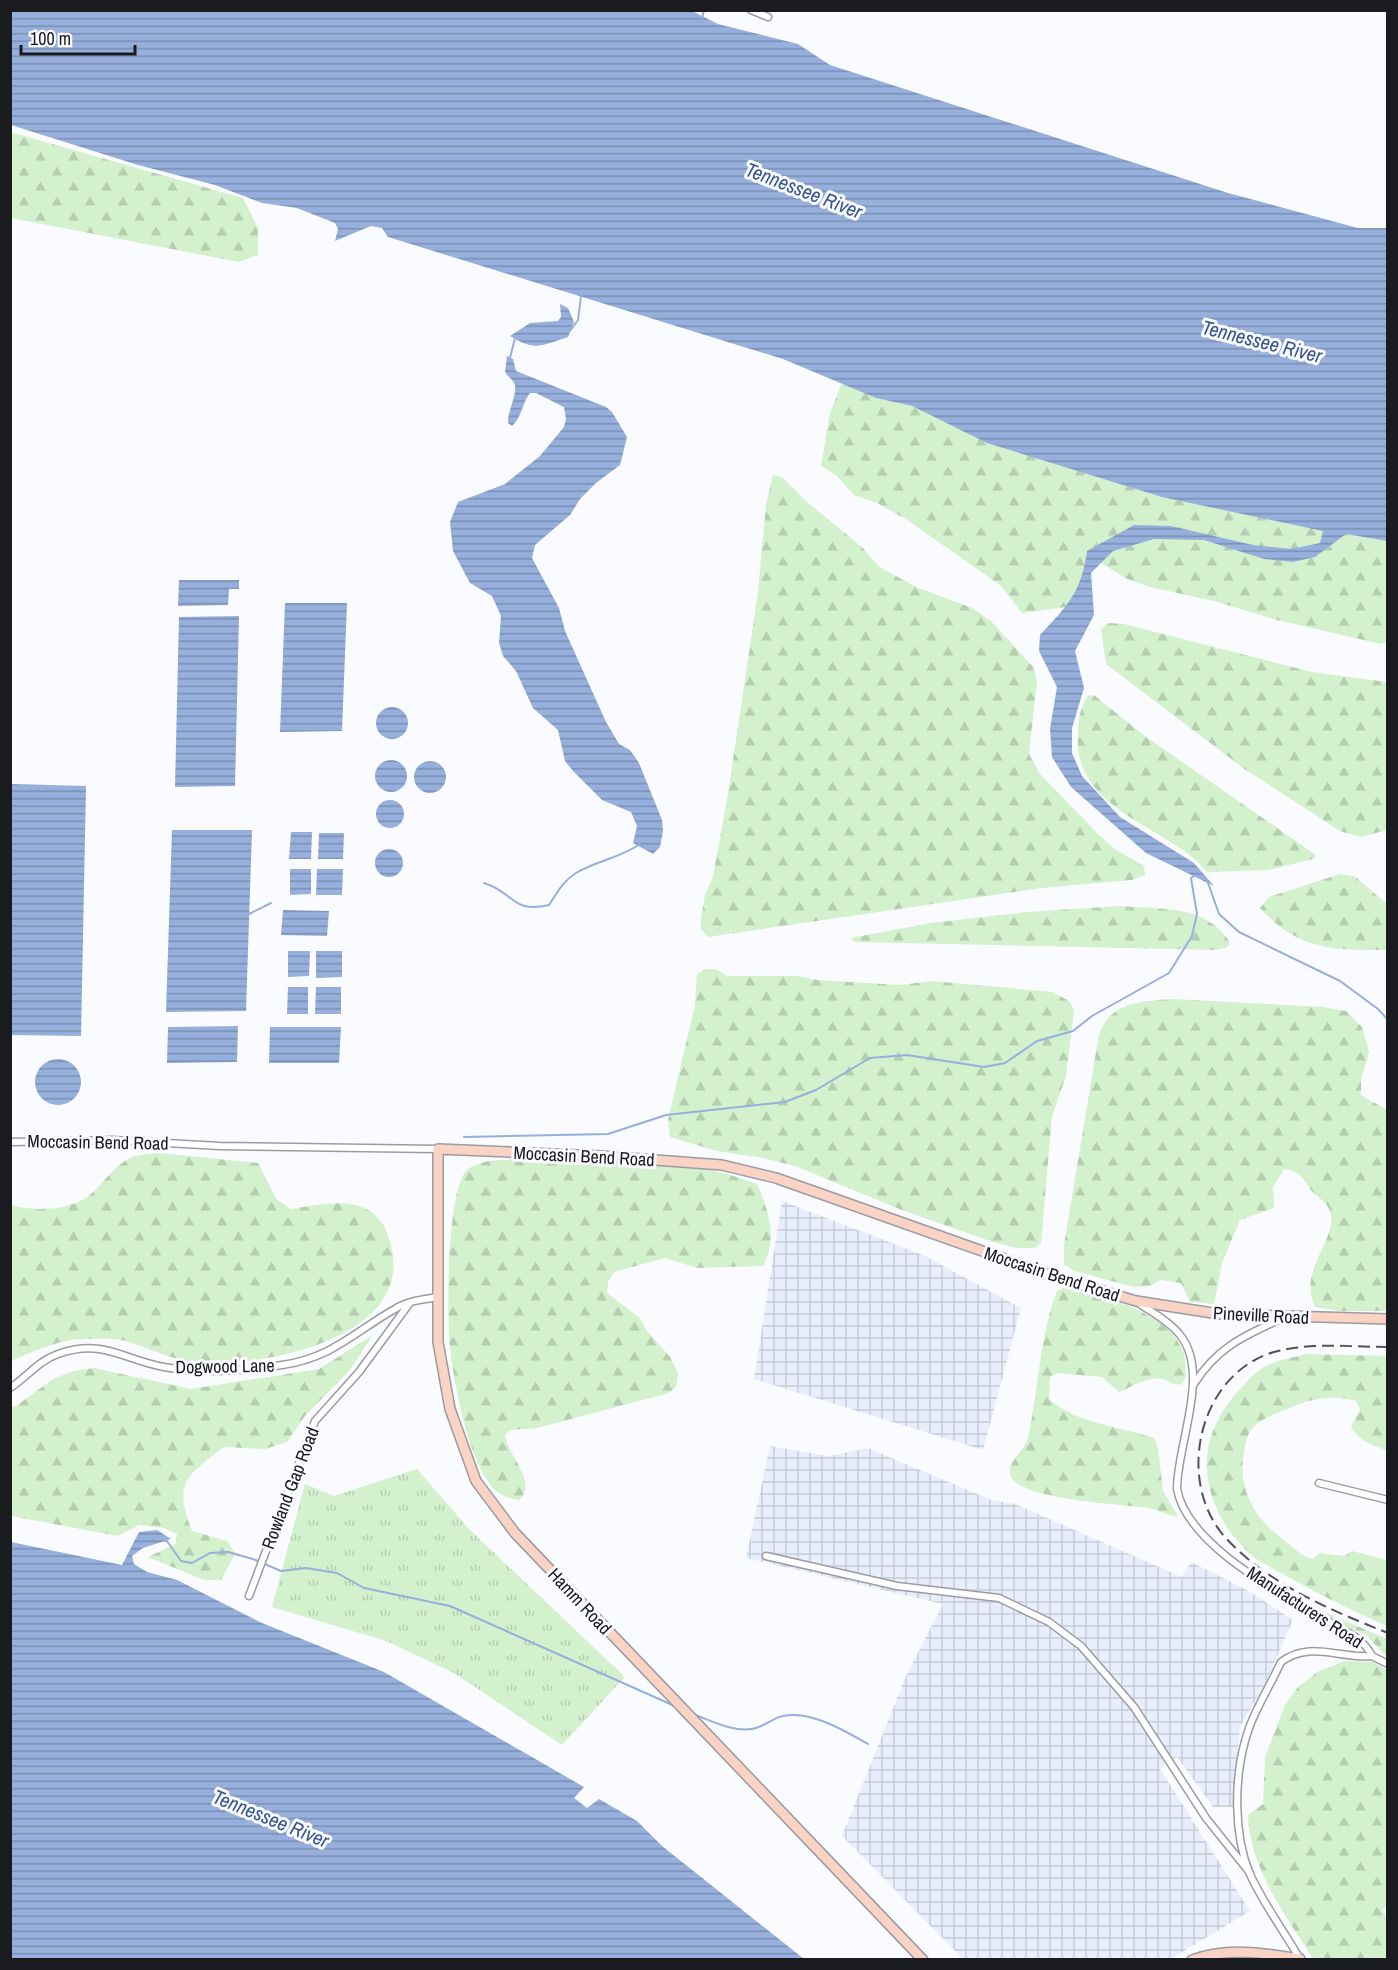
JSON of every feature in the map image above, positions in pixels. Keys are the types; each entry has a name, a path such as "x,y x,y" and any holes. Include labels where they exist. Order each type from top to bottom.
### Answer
{"main road":[{"name":"Hamm Road","path":"438,1149 438,1342 450,1409 476,1481 515,1533 923,1959"},
{"name":"Moccasin Bend Road","path":"438,1149 614,1156 722,1165 776,1178 1050,1275 1136,1301"},
{"name":"Pineville Road","path":"1136,1301 1207,1312 1285,1317 1388,1319"},
{"path":"1192,1959 1212,1953 1265,1953 1300,1959"},
{"path":"1231,1953 1252,1959"}],"street":[{"path":"751,10 768,17"},
{"name":"Moccasin Bend Road","path":"10,1142 112,1140 220,1146 438,1149"},
{"name":"Dogwood Lane","path":"10,1388 45,1360 81,1349 110,1349 161,1367 192,1371 283,1365 309,1359 334,1348 396,1307 439,1296"},
{"name":"Manufacturers Road","path":"1136,1301 1180,1334 1186,1345 1194,1384 1177,1477 1179,1500 1192,1522 1234,1561 1282,1594 1362,1639 1372,1656 1358,1657 1307,1650 1291,1655 1281,1662 1245,1742 1238,1786 1238,1814 1250,1873 1300,1959"},
{"name":"Rowland Gap Road","path":"249,1596 315,1421 359,1372 410,1303"},
{"name":"Manufacturers Road","path":"1194,1384 1207,1364 1221,1351 1285,1317"},
{"path":"1319,1483 1388,1500"},
{"path":"766,1556 897,1586 999,1598 1049,1622 1081,1646 1134,1707 1206,1818 1250,1873"},
{"path":"1372,1656 1388,1664"}],"shaded area":[{"path":"782,1201 923,1255 1021,1308 983,1450 754,1379"},
{"path":"770,1446 829,1456 868,1448 992,1500 1015,1504 1182,1577 1191,1562 1247,1590 1293,1620 1265,1684 1240,1727 1233,1807 1213,1807 1177,1757 1160,1769 1250,1911 1171,1959 963,1959 842,1836 906,1676 943,1604 746,1558"}],"green space":[{"path":"10,132 243,198 258,228 258,255 239,262 11,218"},
{"path":"842,383 876,398 912,406 987,443 1346,534 1387,541 1387,642 1381,644 1277,620 1214,601 1150,587 1125,578 1095,559 1085,562 1083,579 1066,607 1022,613 1001,586 909,521 877,503 854,495 836,475 821,466 830,413"},
{"path":"773,475 782,477 807,502 863,548 878,566 916,587 972,608 991,621 1033,667 1037,681 1029,754 1040,774 1099,835 1116,850 1144,866 1145,875 1132,880 1041,888 708,937 701,929 701,919 705,895 713,877 728,794 758,592 766,505"},
{"path":"1108,623 1124,624 1312,672 1387,682 1387,830 1361,837 1340,831 1243,768 1106,664 1101,629"},
{"path":"1094,695 1142,734 1316,855 1313,859 1268,870 1207,872 1191,856 1128,816 1107,800 1091,783 1081,761 1078,735 1080,714 1088,696"},
{"path":"1340,874 1354,876 1387,904 1387,950 1334,948 1318,945 1289,933 1260,908 1269,897"},
{"path":"1122,906 1168,909 1196,915 1220,930 1230,942 1228,947 1216,950 855,942 851,938 931,923 1026,912"},
{"path":"706,969 716,969 727,976 797,976 818,980 900,985 932,981 1053,992 1069,1001 1074,1010 1066,1076 1052,1116 1041,1243 1035,1248 1017,1248 993,1242 902,1210 795,1166 763,1158 717,1151 670,1137 668,1120 695,1005 697,974"},
{"path":"1174,999 1323,1007 1346,1011 1362,1027 1369,1052 1361,1080 1361,1095 1387,1110 1387,1311 1340,1311 1315,1307 1311,1292 1311,1278 1330,1229 1331,1218 1328,1207 1300,1176 1284,1169 1273,1187 1274,1208 1240,1220 1222,1263 1214,1304 1190,1302 1181,1283 1160,1280 1150,1286 1134,1287 1074,1271 1064,1264 1064,1245 1099,1034 1109,1017 1123,1008 1140,1002"},
{"path":"160,1153 258,1163 277,1200 291,1209 340,1203 367,1209 378,1218 386,1231 392,1250 391,1281 378,1306 356,1326 326,1341 259,1360 226,1363 189,1362 125,1341 100,1339 66,1341 11,1361 11,1205 41,1209 73,1204 91,1194 126,1160 138,1155"},
{"path":"495,1160 612,1160 673,1164 730,1175 757,1184 768,1215 771,1235 768,1256 763,1266 697,1268 665,1258 614,1272 608,1282 607,1293 640,1318 647,1331 670,1357 678,1373 676,1387 669,1393 537,1428 510,1430 505,1435 507,1443 526,1485 519,1500 506,1497 495,1490 486,1478 470,1443 459,1402 450,1348 449,1283 452,1225 455,1200 461,1180 468,1169 474,1165"},
{"path":"1064,1288 1112,1300 1145,1313 1171,1333 1182,1349 1186,1377 1182,1384 1174,1384 1158,1378 1141,1382 1119,1392 1102,1377 1056,1373 1050,1378 1049,1399 1072,1414 1085,1419 1154,1438 1158,1448 1163,1491 1178,1516 1148,1508 1072,1499 1030,1490 1016,1483 1010,1474 1014,1460 1028,1438 1046,1327 1057,1291"},
{"path":"373,1335 349,1371 305,1416 287,1442 265,1449 224,1447 200,1466 187,1482 184,1502 192,1531 227,1541 235,1554 221,1580 204,1580 148,1557 176,1544 177,1534 164,1528 139,1525 118,1536 11,1516 11,1407 16,1406 53,1379 73,1371 94,1368 191,1389 319,1369"},
{"path":"1305,1354 1387,1356 1387,1450 1366,1442 1353,1431 1351,1426 1360,1410 1356,1401 1317,1399 1278,1413 1253,1427 1246,1443 1242,1468 1243,1481 1252,1506 1260,1517 1279,1536 1306,1557 1313,1559 1319,1553 1344,1556 1352,1551 1387,1560 1387,1626 1320,1594 1254,1557 1234,1537 1221,1518 1213,1499 1208,1478 1207,1458 1211,1437 1219,1417 1233,1397 1261,1369 1275,1362"},
{"path":"417,1469 470,1530 625,1677 562,1745 454,1673 386,1641 272,1607 305,1484 334,1496"},
{"path":"1311,1606 1387,1639 1387,1657 1366,1635 1333,1620"},
{"path":"1345,1661 1373,1662 1387,1670 1388,1906 1383,1909 1387,1919 1387,1959 1313,1959 1271,1890 1255,1854 1250,1835 1248,1815 1263,1804 1265,1757 1285,1705 1298,1687 1317,1672"}],"water":[{"name":"Tennessee River","path":"11,11 694,12 718,24 798,44 830,65 1228,193 1358,228 1387,228 1387,541 1346,534 1315,557 1293,562 1264,559 1204,540 1154,539 1113,551 1091,573 1094,615 1075,651 1084,688 1072,728 1072,753 1082,776 1120,817 1194,863 1214,886 1146,853 1071,787 1052,757 1050,729 1057,687 1039,651 1040,635 1072,598 1081,578 1087,551 1134,525 1171,526 1253,545 1291,549 1320,543 1323,531 1162,497 987,443 912,406 876,398 783,359 388,237 382,228 371,226 335,241 338,229 335,223 297,208 262,203 215,185 138,165 11,125"},
{"path":"560,304 568,308 574,322 568,337 539,346 526,344 510,336 530,323 558,321 561,317"},
{"path":"507,356 513,359 516,371 606,407 612,412 627,437 620,465 596,483 580,499 570,515 535,545 532,558 559,608 565,631 606,722 619,744 630,750 639,763 662,820 663,831 660,847 653,854 633,843 637,826 631,812 602,800 565,761 558,730 533,708 516,671 503,656 499,643 501,616 492,596 470,583 453,551 450,522 458,502 505,484 540,456 564,427 566,419 564,407 536,393 530,393 512,426 508,423 515,387 505,371"},
{"path":"179,580 239,580 239,589 229,589 228,605 178,606"},
{"path":"285,603 347,603 342,731 280,732"},
{"path":"239,616 235,786 175,787 179,617"},
{"path":"392,707 403,712 408,723 403,734 392,739 381,734 376,723 381,712"},
{"path":"391,760 402,765 407,776 402,787 391,792 380,787 375,776 380,765"},
{"path":"430,761 441,766 446,777 441,788 430,793 419,788 414,777 419,766"},
{"path":"11,784 86,786 81,1036 11,1035"},
{"path":"390,800 400,804 404,814 400,824 390,828 380,824 376,814 380,804"},
{"path":"172,830 252,830 246,1011 166,1012"},
{"path":"291,832 312,832 311,859 289,859"},
{"path":"319,833 344,833 343,859 318,859"},
{"path":"389,849 399,853 403,863 399,873 389,877 379,873 375,863 379,853"},
{"path":"290,869 311,869 311,894 290,895"},
{"path":"317,869 343,869 342,895 316,895"},
{"path":"283,910 329,911 327,936 281,935"},
{"path":"288,951 310,951 309,976 288,977"},
{"path":"316,951 342,951 342,977 316,978"},
{"path":"288,987 308,987 308,1014 287,1014"},
{"path":"316,987 341,987 341,1014 315,1014"},
{"path":"238,1026 237,1062 167,1063 168,1027"},
{"path":"270,1027 341,1027 339,1063 269,1063"},
{"path":"58,1059 74,1066 81,1082 74,1098 58,1105 42,1098 35,1082 42,1066"},
{"name":"Tennessee River","path":"157,1530 171,1539 143,1548 132,1556 134,1564 147,1572 177,1580 262,1623 384,1672 584,1787 574,1798 587,1808 599,1799 637,1821 662,1846 804,1959 11,1959 11,1542 122,1565 139,1532"}],"waterway":[{"path":"702,19 704,10"},
{"path":"570,331 578,320 581,296"},
{"path":"510,358 515,338"},
{"path":"484,883 527,907 549,905 571,876 640,844"},
{"path":"464,1137 608,1134 666,1115 785,1102 816,1090 870,1058 907,1055 984,1067 1005,1063 1037,1041 1073,1031 1092,1016 1169,973 1192,936 1197,914 1191,878 1194,876"},
{"path":"1207,880 1219,914 1239,932 1340,981 1378,1009 1388,1020"},
{"path":"249,914 271,903"},
{"path":"165,1541 181,1561 192,1563 210,1553 228,1552 253,1559 281,1571 306,1568 337,1573 364,1588 450,1606 677,1707"},
{"path":"693,1714 724,1726 740,1729 756,1728 782,1716 804,1716 833,1725 868,1744"}],"railway":[{"path":"1388,1347 1302,1347 1274,1352 1248,1364 1228,1382 1212,1405 1202,1431 1199,1459 1201,1486 1209,1513 1224,1536 1241,1553 1259,1568 1300,1594 1388,1633"}]}
